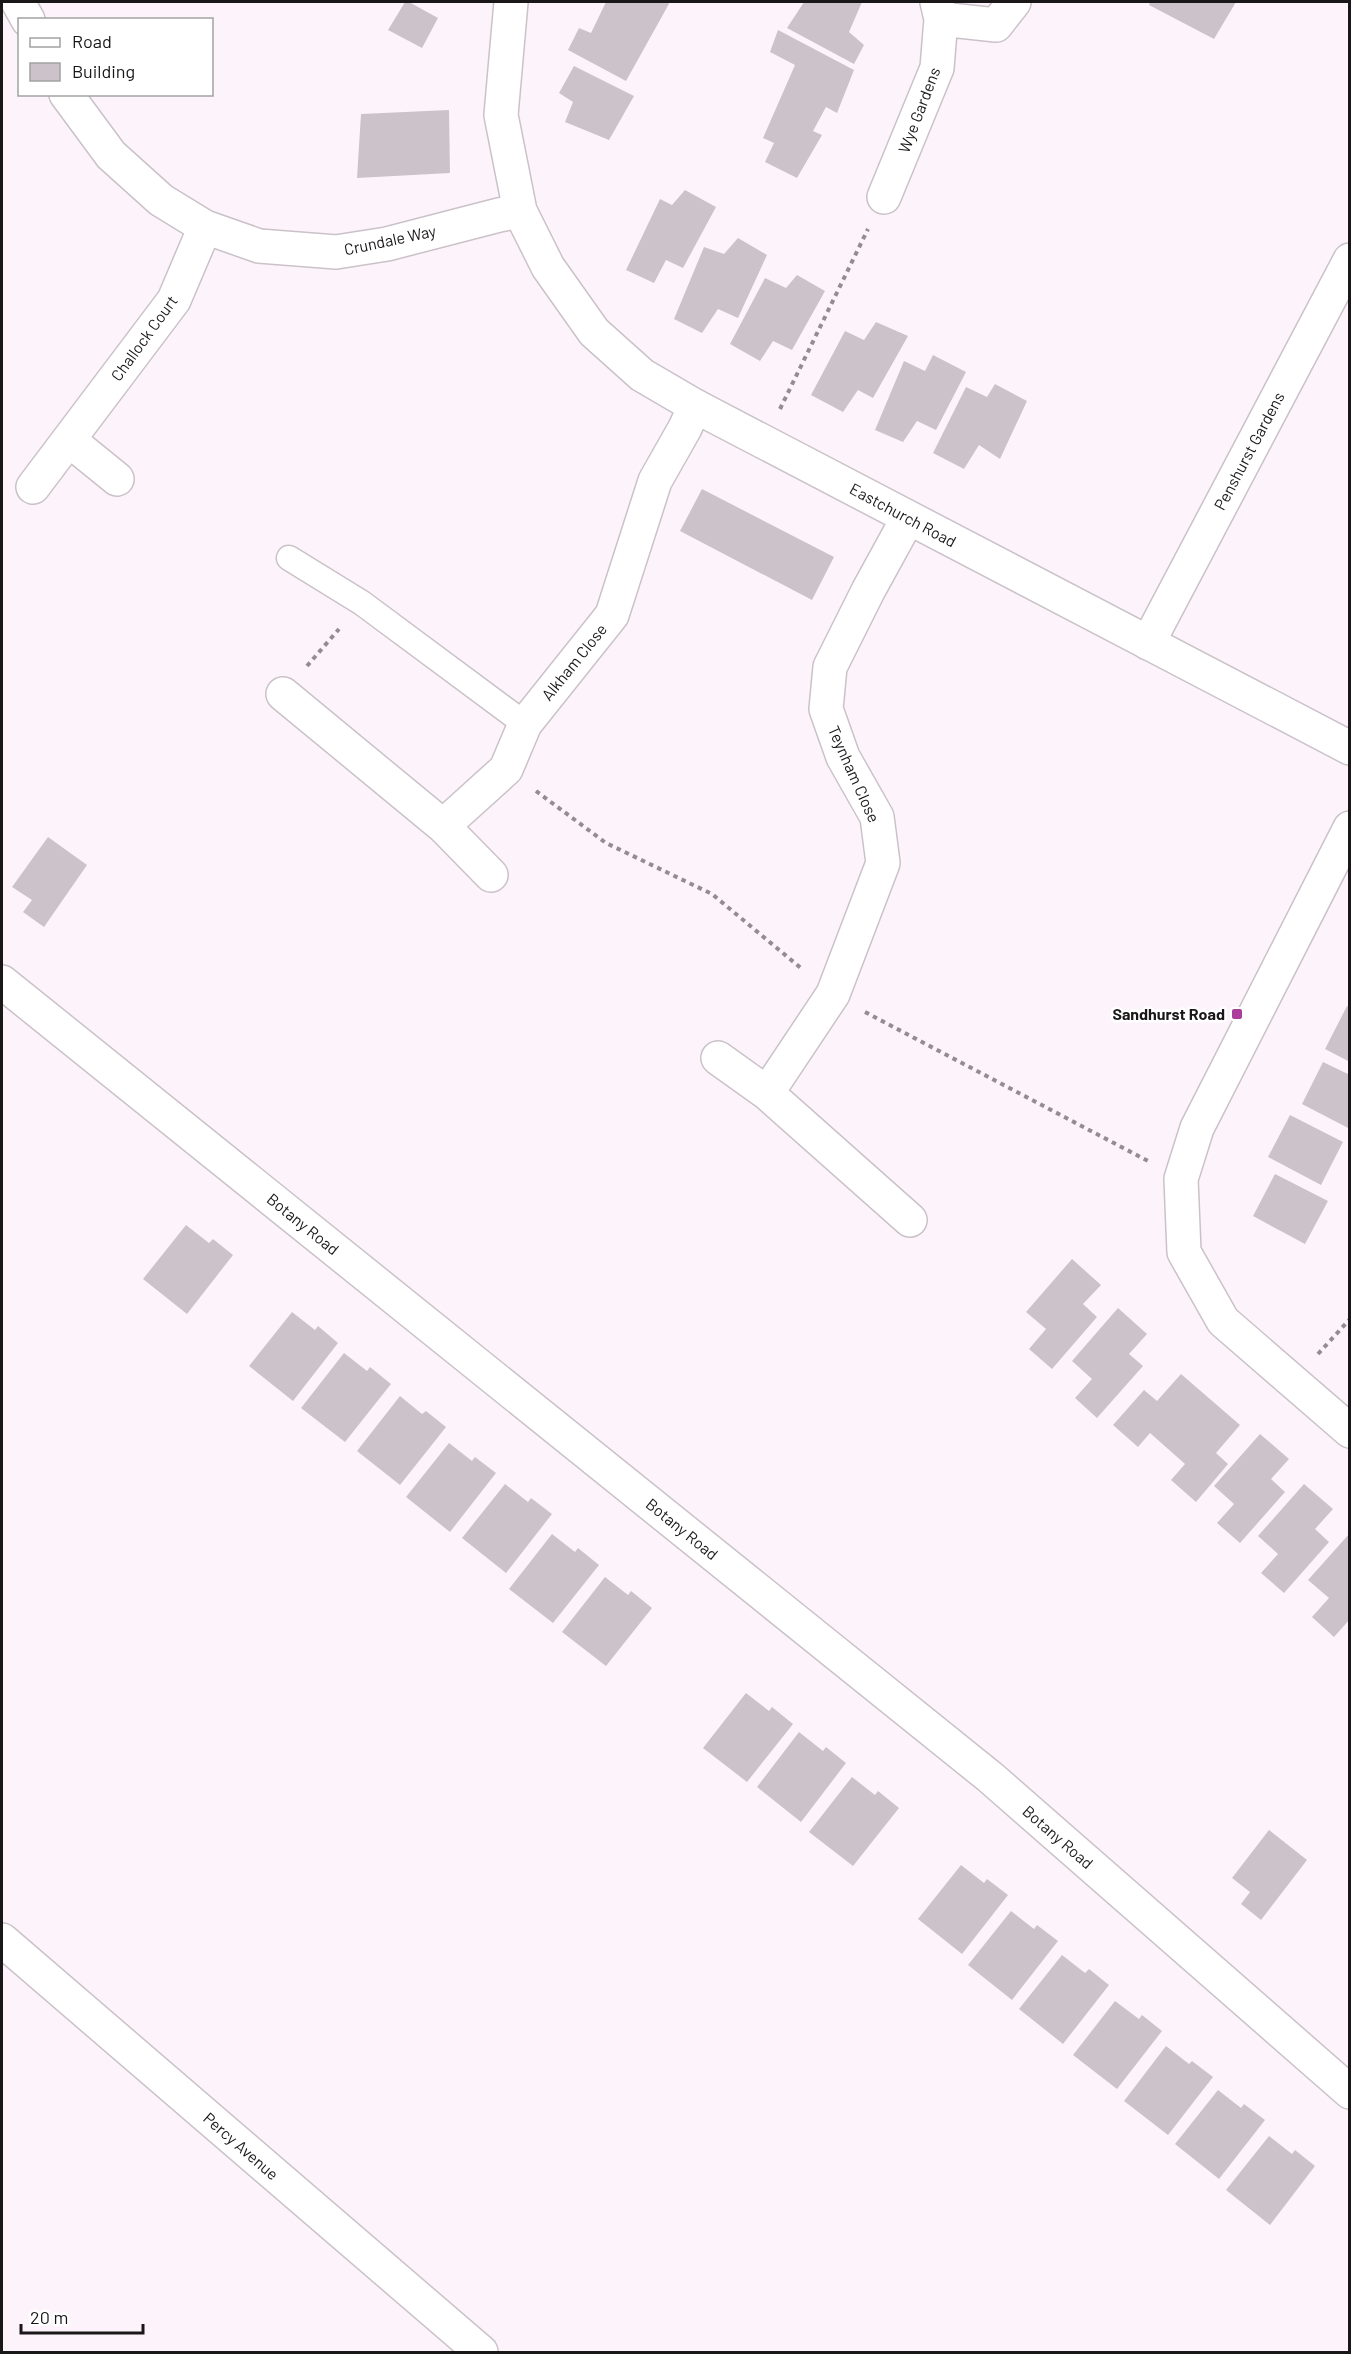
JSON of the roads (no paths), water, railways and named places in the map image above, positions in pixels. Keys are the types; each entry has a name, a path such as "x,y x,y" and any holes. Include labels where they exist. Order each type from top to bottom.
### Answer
{"street":[{"name":"Eastchurch Road","path":"511,2 501,115 520,211 548,267 594,332 642,375 694,406 1350,748"},
{"name":"Wye Gardens","path":"884,197 937,68 939,10 996,25 1014,2"},
{"name":"Crundale Way","path":"67,96 111,155 161,200 205,227 259,246 336,252 387,244 499,214 520,211"},
{"name":"Challock Court","path":"33,487 174,300 205,227"},
{"name":"Penshurst Gardens","path":"1148,643 1350,260"},
{"name":"Alkham Close","path":"443,826 506,769 525,724 612,615 655,482 685,428 694,406"},
{"path":"69,440 117,479"},
{"name":"Teynham Close","path":"767,1093 833,994 883,862 877,817 843,757 826,709 830,667 908,518"},
{"path":"283,694 443,826 491,875"},
{"path":"1350,828 1197,1128 1181,1179 1184,1252 1223,1321 1350,1431"},
{"name":"Botany Road","path":"2,982 990,1776 1350,2092"},
{"path":"718,1058 767,1093 910,1220"},
{"name":"Percy Avenue","path":"2,1940 481,2352"}],"lane":[{"path":"289,558 362,603 525,724"}],"place":[{"name":"Sandhurst Road","path":"1237,1014"}]}
